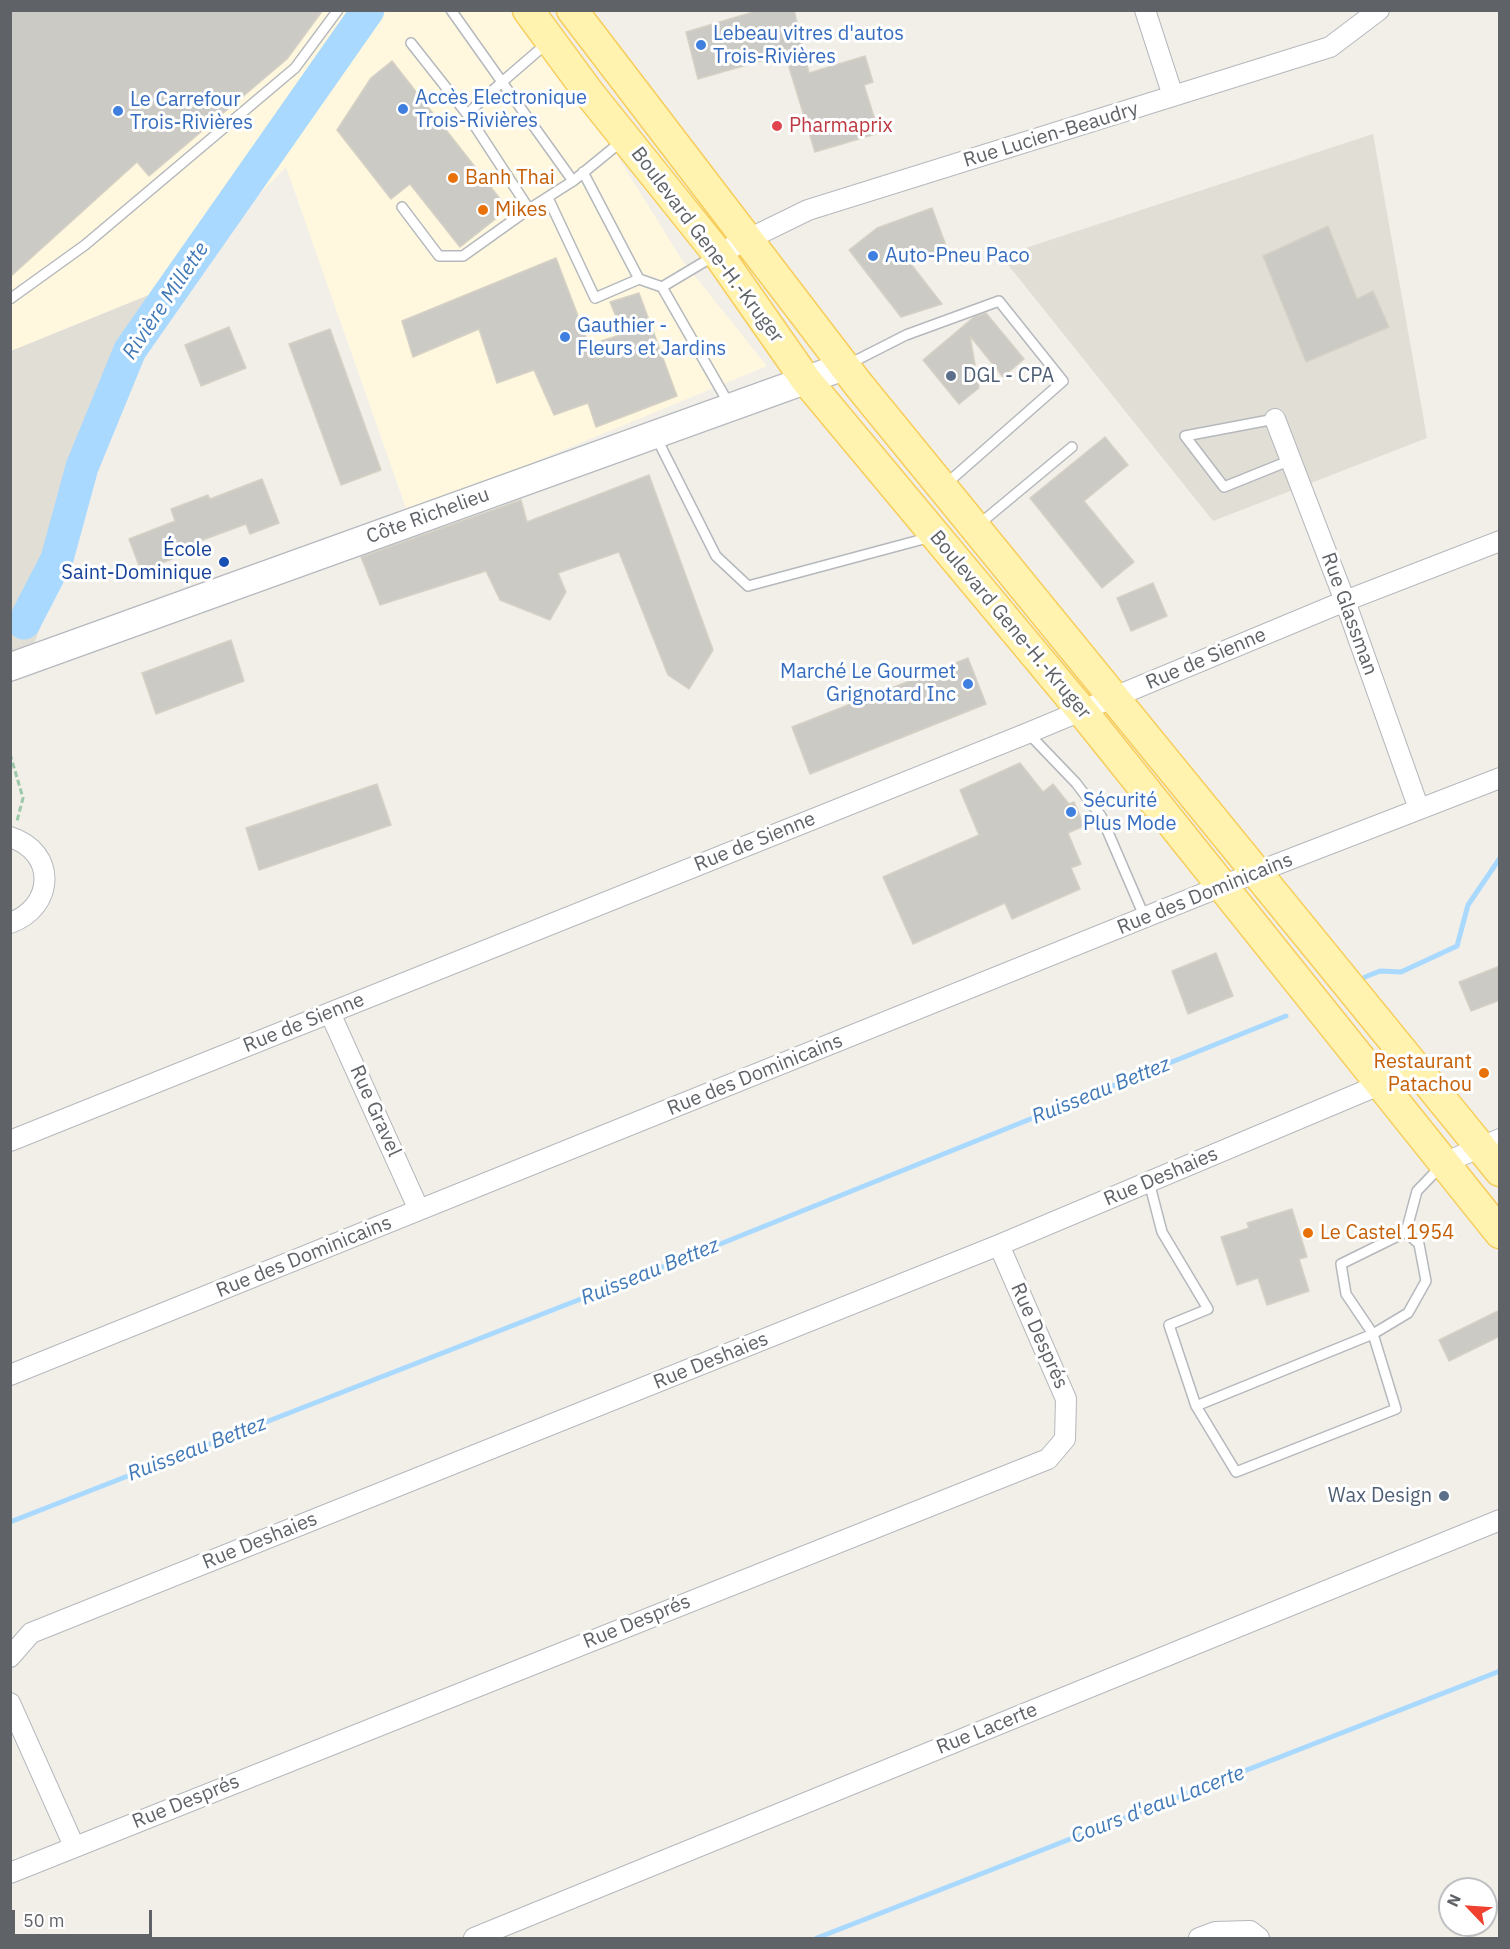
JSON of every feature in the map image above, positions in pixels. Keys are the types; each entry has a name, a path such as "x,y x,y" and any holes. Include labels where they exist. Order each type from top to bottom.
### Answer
{"main road":[{"name":"Boulevard Gene-H.-Kruger","path":"528,10 718,254 806,380 1082,711 1500,1233"},
{"name":"Boulevard Gene-H.-Kruger","path":"572,10 845,366 975,527 1417,1069 1490,1143 1500,1171"}],"street":[{"path":"1145,10 1173,96"},
{"name":"Rue Lucien-Beaudry","path":"718,254 808,210 1330,47 1379,10"},
{"name":"Côte Richelieu","path":"10,667 845,366"},
{"name":"Rue Glassman","path":"1275,419 1345,601 1419,809"},
{"name":"Rue de Sienne","path":"10,1141 1028,733 1345,601 1500,541"},
{"name":"Rue des Dominicains","path":"10,1375 1257,872 1500,778"},
{"path":"10,923 25,917 35,908 42,895 45,880 43,866 36,853 25,843 11,837"},
{"name":"Rue Gravel","path":"330,1013 419,1210"},
{"name":"Rue Deshaies","path":"10,1657 31,1633 999,1245 1417,1069"},
{"path":"1444,1163 1490,1143"},
{"name":"Rue Després","path":"10,1873 1048,1459 1065,1438 1066,1398 999,1245"},
{"name":"Rue Lacerte","path":"474,1938 1500,1520"},
{"path":"10,1702 74,1846"},
{"path":"1199,1938 1215,1932 1250,1931 1259,1938"}],"lane":[{"path":"10,299 85,245 295,68 338,10"},
{"path":"451,10 573,181"},
{"path":"467,114 550,40"},
{"path":"411,43 467,114 529,209"},
{"path":"402,207 439,256 463,256 573,181 626,138"},
{"path":"583,172 639,279"},
{"path":"548,198 595,298 639,279 662,287 730,406"},
{"path":"662,287 718,254"},
{"path":"845,366 906,335 999,301 1063,381 943,487"},
{"path":"1275,419 1185,435 1224,488 1291,460"},
{"path":"655,434 716,556 748,586 935,535"},
{"path":"975,527 1072,447"},
{"path":"1028,733 1076,783 1101,816 1145,918"},
{"path":"1149,1182 1162,1232 1208,1309 1170,1325 1197,1406 1236,1472 1396,1409 1373,1334 1346,1294 1341,1264 1406,1232 1417,1191 1444,1163"},
{"path":"1197,1406 1373,1334 1408,1312 1426,1281 1419,1244 1406,1232"}],"path":[{"path":"10,754 24,798 11,837"}],"shaded area":[{"path":"521,10 576,89 682,260 767,366 408,514 286,167 166,288 11,351 11,11"},
{"path":"1373,134 1427,438 1213,521 1001,256"},
{"path":"166,288 32,649 11,659 11,351"}],"building":[{"name":"Le Carrefour Trois-Rivières","path":"10,10 323,10 287,59 149,176 137,162 10,277"},
{"path":"760,10 794,10 809,73 865,56 873,82 864,85 879,133 815,152 785,54 698,79 686,32"},
{"path":"392,61 508,209 460,247 410,184 391,199 337,130 371,78"},
{"path":"932,208 948,251 911,264 942,304 901,317 849,250 877,228"},
{"path":"1328,226 1357,299 1373,291 1389,327 1306,362 1263,256"},
{"path":"556,258 589,345 623,334 610,302 639,293 677,396 596,427 588,403 554,415 534,370 497,383 479,329 413,357 402,321"},
{"path":"986,313 1024,359 1003,377 970,336 979,388 959,404 923,360 974,317"},
{"path":"229,327 246,368 201,386 185,345"},
{"path":"330,329 381,470 341,485 289,344"},
{"path":"1105,437 1128,465 1084,501 1134,562 1102,588 1030,498"},
{"path":"649,475 713,650 689,689 668,675 619,552 558,573 566,592 550,620 500,600 486,571 380,605 361,557 521,500 527,522"},
{"path":"262,479 279,523 250,534 246,524 170,552 172,559 141,571 129,539 175,521 171,509 208,495 210,499"},
{"path":"1153,583 1167,616 1131,631 1117,598"},
{"path":"231,640 244,681 156,714 142,673"},
{"path":"968,658 986,704 810,774 792,727"},
{"path":"1020,763 1043,792 1053,784 1069,804 1074,802 1084,826 1068,833 1081,864 1071,868 1080,889 1012,919 1005,903 913,944 883,877 979,835 960,790"},
{"path":"377,784 391,825 259,870 246,828"},
{"path":"1216,953 1233,996 1188,1014 1172,971"},
{"path":"1500,966 1500,1000 1471,1011 1459,982"},
{"path":"1292,1209 1307,1257 1299,1259 1309,1291 1267,1305 1258,1278 1237,1285 1221,1237 1249,1228 1247,1223"},
{"path":"1500,1310 1500,1336 1449,1361 1439,1340"}],"waterway":[{"name":"Rivière Millette","path":"24,623 57,559 82,467 130,350 368,10"},
{"name":"Ruisseau Bettez","path":"1365,977 1380,971 1401,972 1457,946 1468,905 1500,858"},
{"name":"Ruisseau Bettez","path":"10,1522 678,1261 1286,1016"},
{"name":"Cours d'eau Lacerte","path":"817,1938 1500,1671"}],"place":[{"name":"Lebeau vitres d'autos Trois-Rivières","path":"701,45"},
{"name":"Accès Electronique Trois-Rivières","path":"403,109"},
{"name":"Le Carrefour Trois-Rivières","path":"118,111"},
{"name":"Pharmaprix","path":"777,126"},
{"name":"Banh Thai","path":"453,178"},
{"name":"Mikes","path":"483,210"},
{"name":"Auto-Pneu Paco","path":"873,256"},
{"name":"Gauthier - Fleurs et Jardins","path":"565,337"},
{"name":"DGL - CPA","path":"951,376"},
{"name":"École Saint-Dominique","path":"224,562"},
{"name":"Marché Le Gourmet Grignotard Inc","path":"968,684"},
{"name":"Sécurité Plus Mode","path":"1071,812"},
{"name":"Restaurant Patachou","path":"1484,1073"},
{"name":"Le Castel 1954","path":"1308,1233"},
{"name":"Wax Design","path":"1444,1496"}]}
